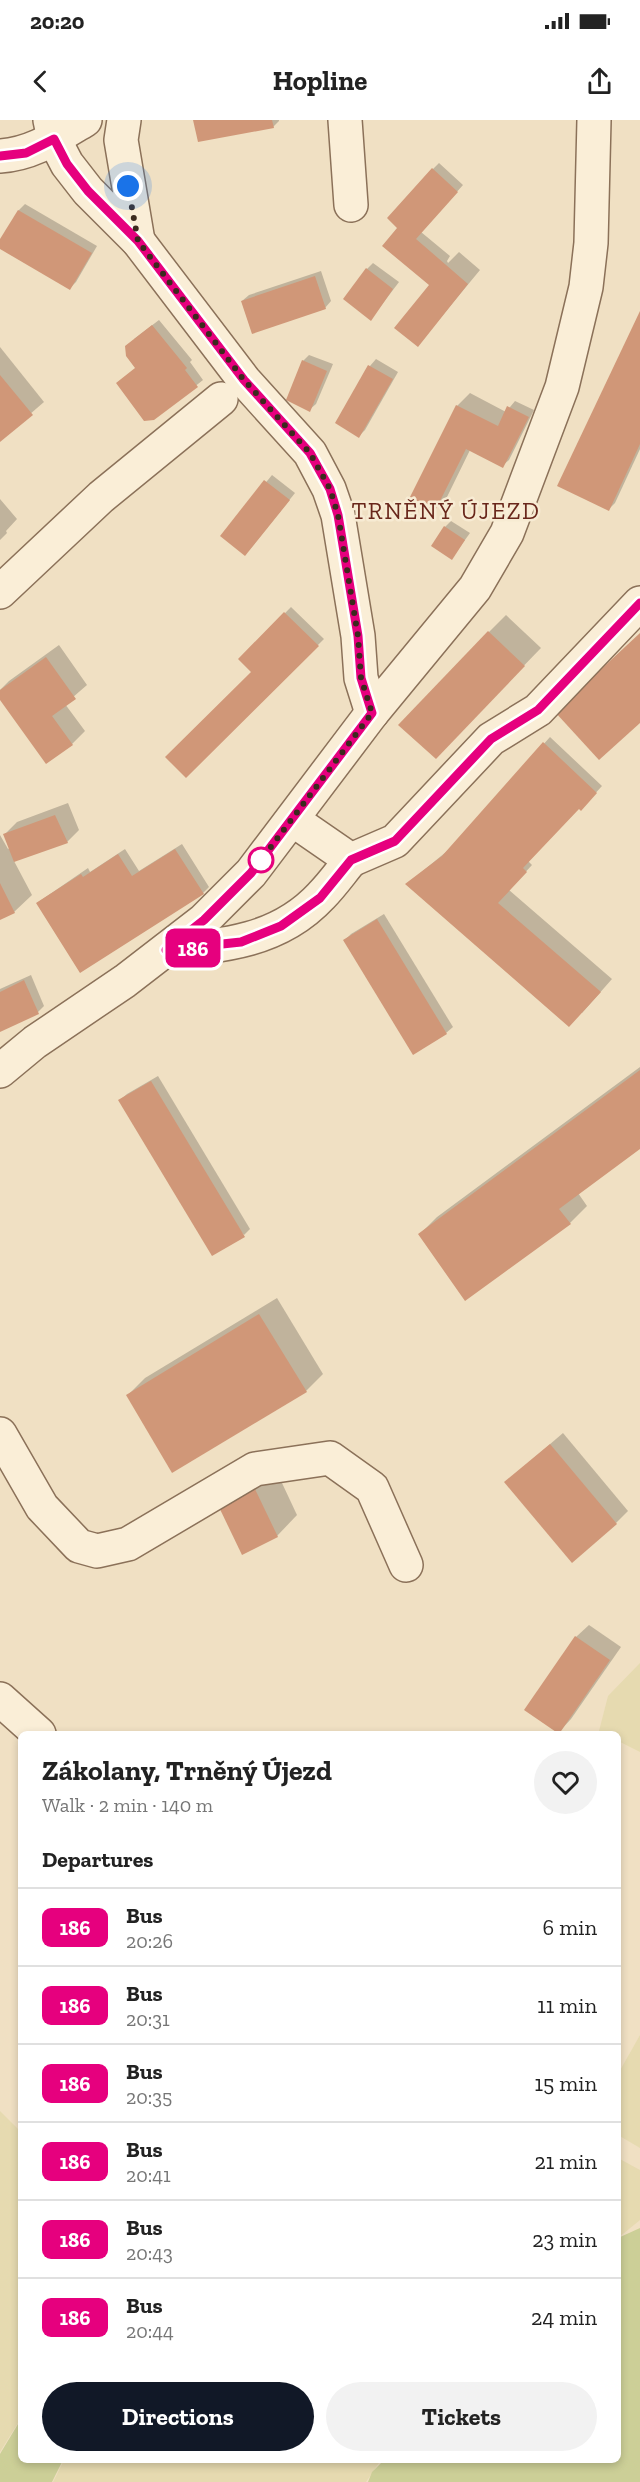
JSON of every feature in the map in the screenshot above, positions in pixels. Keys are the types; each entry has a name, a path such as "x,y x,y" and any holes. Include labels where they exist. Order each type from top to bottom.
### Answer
{"street":[{"path":"0,156 26,153 52,130 85,120"},
{"path":"124,120 121,140 138,241"},
{"path":"345,120 351,205"},
{"path":"0,1071 35,1042 125,981 166,950 204,920 251,873 372,713 475,588 507,533 562,387 586,287 591,243 594,120"},
{"path":"52,130 67,164 88,191 138,241 244,380 310,453 330,489 338,515 358,636 361,678 372,713"},
{"path":"0,592 101,497 220,399"},
{"path":"166,950 241,942 281,926 320,898 351,860 395,841 491,739 538,710 640,603"},
{"path":"293,820 351,860"},
{"path":"0,1434 42,1507 79,1546 97,1551 128,1544 255,1469 330,1458 372,1488 406,1565"},
{"path":"0,1699 36,1731"}],"shaded area":[{"path":"640,1663 640,1752 621,1742 621,1731 599,1731 608,1696"},
{"path":"640,2035 640,2148 621,2137 621,2069"},
{"path":"0,2111 18,2129 18,2423 0,2452"},
{"path":"621,2160 640,2170 640,2220 621,2236"},
{"path":"62,2463 379,2463 366,2482 53,2482"}],"green space":[{"path":"640,2228 640,2482 368,2482 372,2472 381,2463 621,2463 621,2237"},
{"path":"18,2424 18,2463 62,2463 52,2482 0,2482 0,2454"}],"building":[{"path":"193,120 272,120 274,128 198,142"},
{"path":"432,168 458,192 416,239 468,284 418,347 394,328 429,285 382,246 397,228 387,218"},
{"path":"18,210 92,253 70,290 0,249 0,239"},
{"path":"366,268 393,289 371,321 343,299"},
{"path":"315,276 326,309 252,334 241,301"},
{"path":"640,311 640,444 609,511 557,486"},
{"path":"152,325 187,368 185,370 198,387 154,420 144,421 116,383 135,368 126,356 125,346"},
{"path":"302,360 327,371 310,412 286,400"},
{"path":"368,365 393,379 359,438 335,423"},
{"path":"0,375 33,415 0,442"},
{"path":"456,405 498,426 507,406 529,417 503,468 466,449 435,511 410,497"},
{"path":"264,480 290,500 245,556 220,536"},
{"path":"444,526 465,540 452,560 431,546"},
{"path":"284,612 319,646 186,778 165,757 251,672 238,659"},
{"path":"488,631 525,666 436,759 398,725"},
{"path":"640,633 640,723 599,760 555,712"},
{"path":"46,657 76,699 52,716 73,745 46,764 0,700 0,690"},
{"path":"543,742 597,793 523,868 527,872 498,903 601,992 569,1027 405,884 442,856"},
{"path":"55,815 68,843 14,862 3,834"},
{"path":"175,849 204,894 80,973 36,903 81,874 83,877 118,854 132,876"},
{"path":"0,883 15,913 0,920"},
{"path":"377,919 447,1034 413,1055 343,940"},
{"path":"24,980 39,1014 0,1032 0,992"},
{"path":"640,1070 640,1149 559,1209 571,1224 465,1301 418,1234"},
{"path":"151,1081 245,1237 212,1256 118,1100"},
{"path":"259,1314 307,1392 172,1473 126,1395"},
{"path":"550,1444 617,1524 572,1563 504,1482"},
{"path":"253,1485 278,1537 242,1555 217,1503"},
{"path":"575,1636 610,1660 561,1731 555,1731 524,1710"}],"bus line":[{"name":"186","path":"0,156 26,153 54,139 67,164 88,191 138,241 244,380 310,453 330,489 338,515 358,636 361,678 372,713 251,873 204,920 166,950 241,942 281,926 320,898 351,860 395,841 491,739 538,710 583,666 640,603"}],"district":[{"name":"TRNĚNÝ ÚJEZD","path":"446,510"}],"route":[{"path":"128,186 138,241 244,380 310,453 330,489 338,515 358,636 361,678 372,713 261,860"}]}
